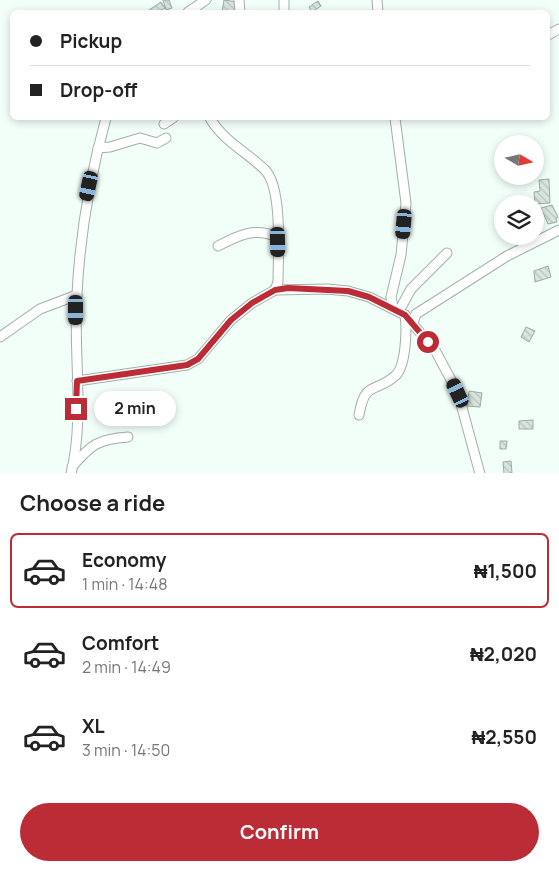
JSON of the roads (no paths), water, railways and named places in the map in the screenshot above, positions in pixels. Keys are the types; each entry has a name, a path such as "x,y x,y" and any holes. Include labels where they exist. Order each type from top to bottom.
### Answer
{"street":[{"path":"191,10 206,0"},
{"path":"71,470 75,444 77,381 76,295 86,200 105,120"},
{"path":"164,124 169,120"},
{"path":"211,120 219,131 272,177 277,210 278,237 278,282 275,290"},
{"path":"358,415 361,400 370,389 394,377 400,371 406,332 399,311 391,297 401,255 406,204 395,120"},
{"path":"98,148 110,147 140,138 157,142 166,138"},
{"path":"413,324 416,314 485,268 559,230"},
{"path":"218,246 256,231 278,237"},
{"path":"399,311 411,289 447,252"},
{"path":"77,381 187,365 198,359 231,320 252,303 275,290 288,288 348,291 399,311 435,350 458,393 480,473"},
{"path":"0,337 40,309 76,295"},
{"path":"71,470 94,444 108,438 128,437"}]}
